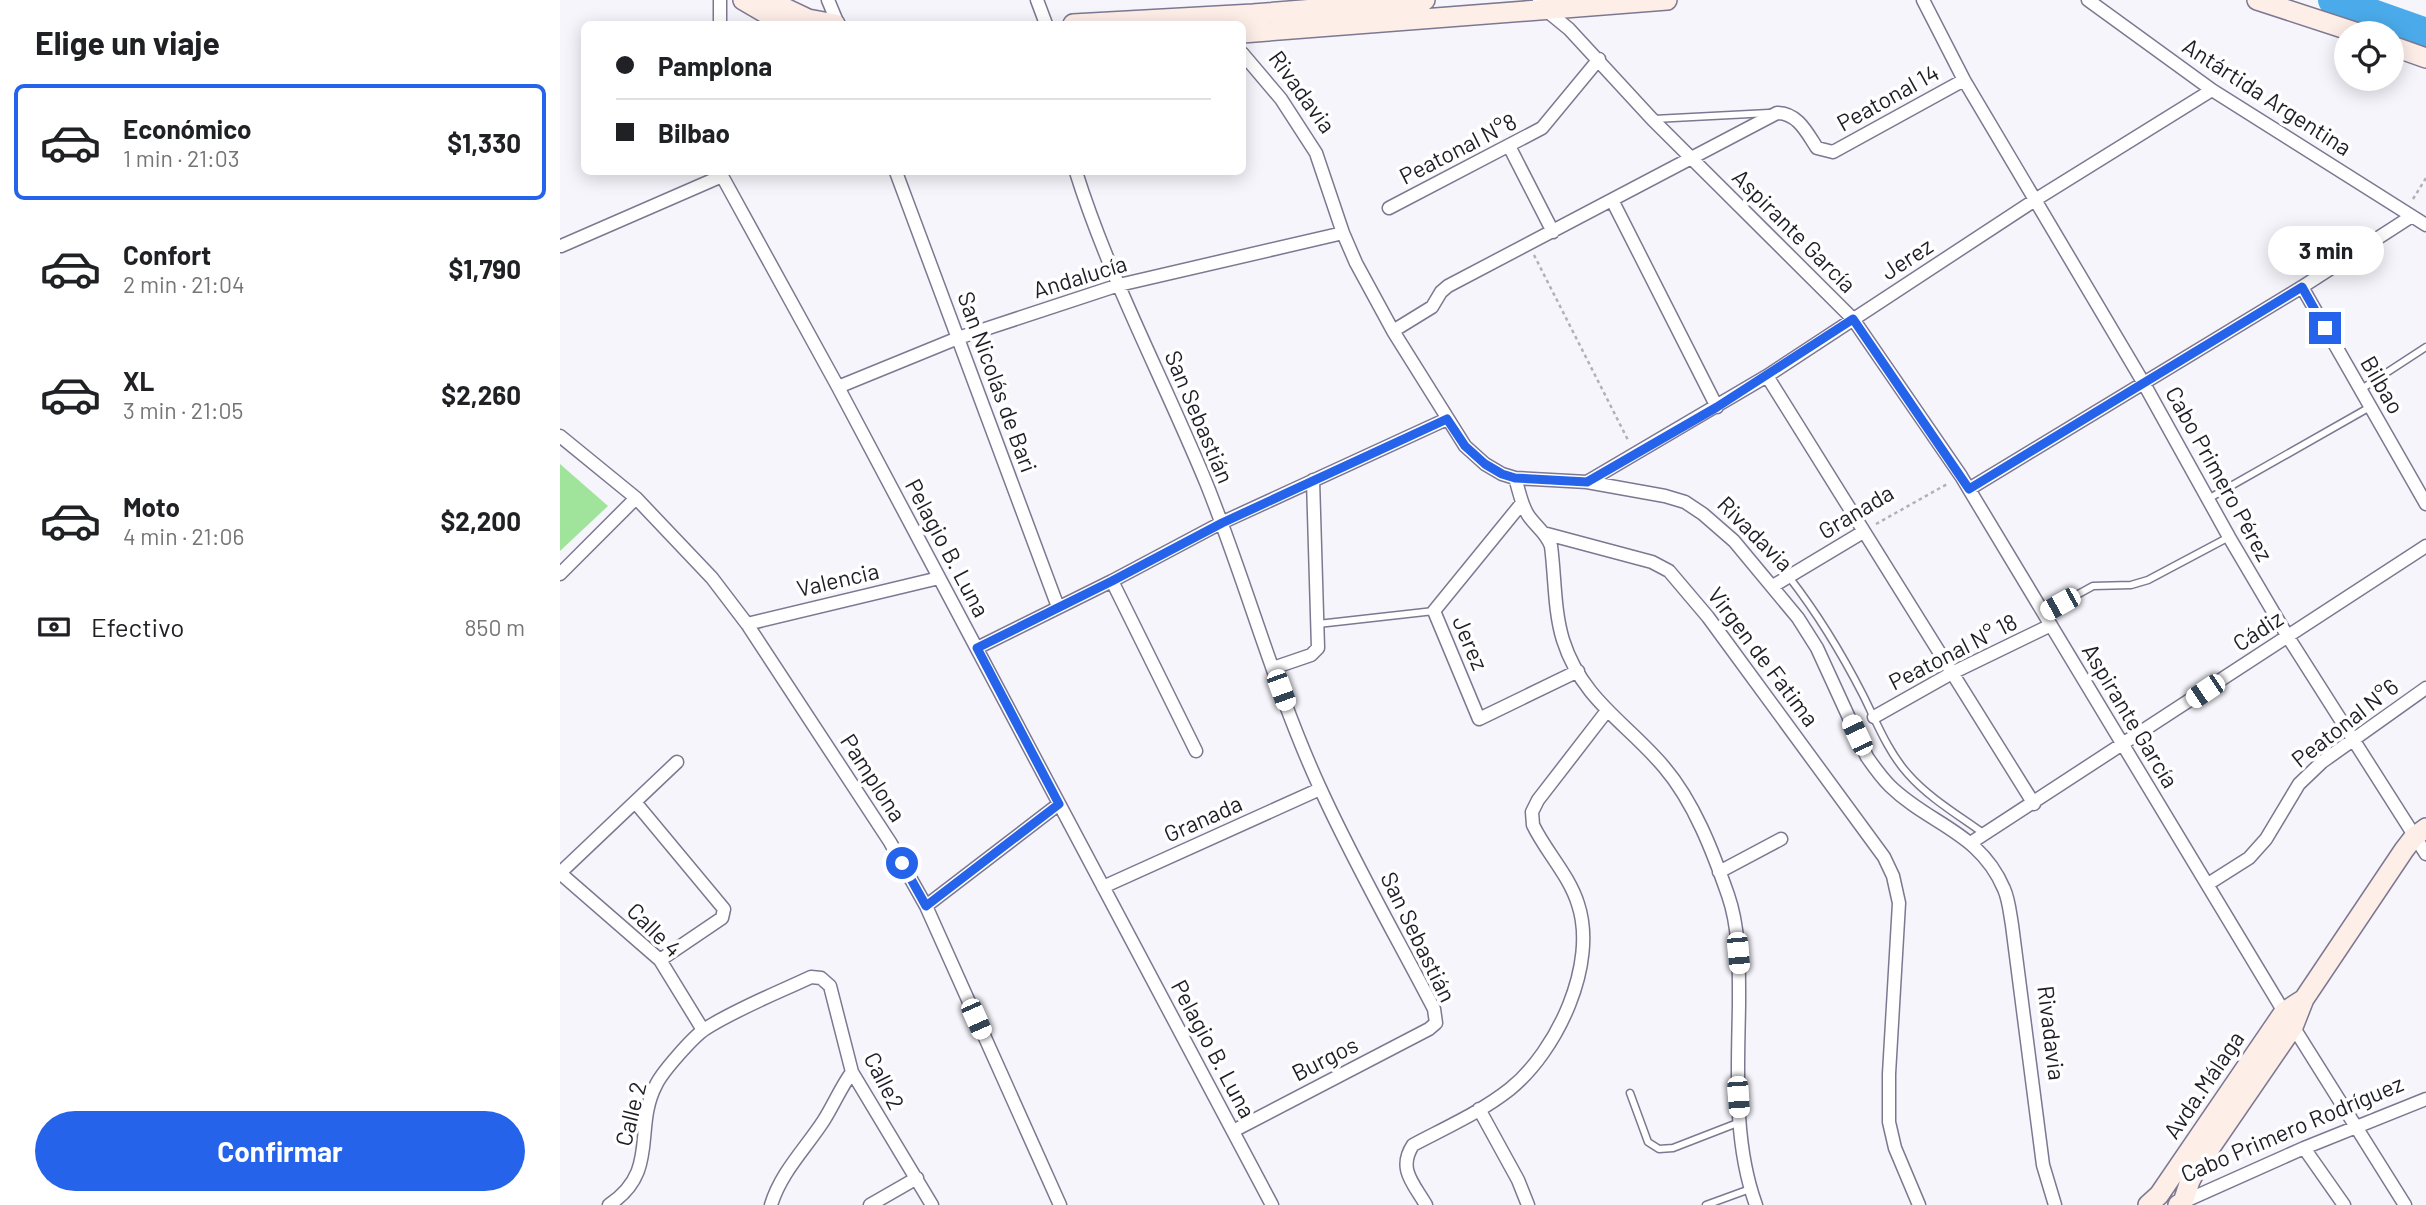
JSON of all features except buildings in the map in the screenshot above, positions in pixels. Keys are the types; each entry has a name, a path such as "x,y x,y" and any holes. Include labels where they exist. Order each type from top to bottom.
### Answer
{"street":[{"path":"720,0 720,21"},
{"path":"743,0 779,21"},
{"path":"768,0 808,19 819,21"},
{"path":"828,0 835,21"},
{"path":"1037,0 1045,21"},
{"path":"1114,21 1224,13 1266,7 1425,0"},
{"path":"1246,33 1543,6 1667,0"},
{"name":"Cabo Primero Pérez","path":"1923,0 1964,80 2144,382 2229,537 2352,739 2420,832 2426,854"},
{"name":"Antártida Argentina","path":"2088,0 2212,90 2426,225"},
{"path":"2257,0 2334,25"},
{"name":"Aspirante García","path":"1543,6 1569,29 1653,119 1853,319 1961,476 2288,1019 2405,1205"},
{"path":"2404,50 2426,58"},
{"name":"Rivadavia","path":"1246,57 1281,99 1316,153 1356,263 1393,331 1465,446 1485,464 1515,478 1587,482 1665,496 1685,502 1703,514 1734,541 1798,618 1817,648 1867,757 1877,771 1906,799 1972,842 1992,866 2005,891 2012,925 2043,1165 2055,1205"},
{"name":"Peatonal N°8","path":"1389,208 1542,128 1599,60"},
{"name":"Peatonal 14","path":"1777,113 1787,113 1798,121 1817,148 1833,152 1964,80"},
{"name":"Jerez","path":"1587,482 1767,376 2035,200 2212,90"},
{"path":"1393,331 1432,307 1448,286 1777,113"},
{"path":"1509,146 1553,232"},
{"path":"561,246 720,175"},
{"name":"Pelagio B. Luna","path":"723,175 1272,1205"},
{"name":"San Nicolás de Bari","path":"897,175 1058,607"},
{"name":"San Sebastián","path":"1077,175 1119,285 1222,523 1273,668 1320,789 1434,1009 1436,1023"},
{"path":"1612,200 1717,407"},
{"path":"1969,489 2302,287 2408,214"},
{"name":"Andalucía","path":"838,387 958,338 1119,285 1343,233"},
{"name":"Bilbao","path":"2302,287 2426,504"},
{"path":"1767,376 2034,804"},
{"path":"977,648 1222,523 1447,419"},
{"name":"Pamplona","path":"560,436 636,498 712,578 747,624 890,842 926,906 1060,1205"},
{"path":"1515,478 1529,517 1547,534 1552,546 1563,641 1578,671 1589,692 1606,712 1647,747 1667,770 1693,813 1729,898 1738,959 1740,1122 1750,1189 1756,1205"},
{"path":"1273,668 1311,655 1318,648 1313,480"},
{"path":"560,574 636,498"},
{"name":"Jerez","path":"1522,503 1434,611 1479,719 1578,671"},
{"name":"Granada","path":"1773,586 1863,532"},
{"name":"Virgen de Fatima","path":"1547,534 1652,562 1670,570 1708,617 1884,857 1893,876 1899,903 1889,1074 1889,1122 1895,1148 1919,1205"},
{"name":"Cádiz","path":"1972,842 2426,546"},
{"name":"Valencia","path":"747,624 939,578"},
{"path":"1112,581 1196,751"},
{"name":"Peatonal N° 18","path":"1874,717 2047,619"},
{"name":"Peatonal N°6","path":"2208,884 2249,858 2266,839 2299,784 2322,762 2426,688"},
{"path":"1426,1205 1405,1168 1406,1155 1413,1145 1508,1090 1531,1069 1549,1043 1566,1010 1583,951 1583,924 1578,902 1532,825 1532,812 1538,800 1606,712"},
{"path":"560,873 677,762"},
{"name":"Granada","path":"1103,887 1320,789"},
{"path":"635,802 724,909 722,918 660,960"},
{"path":"926,906 1059,804"},
{"name":"Avda.Málaga","path":"2149,1205 2304,999 2420,832"},
{"path":"1719,872 1781,839"},
{"name":"Calle 4","path":"560,873 660,960 703,1030"},
{"name":"Calle 2","path":"610,1205 633,1185 640,1168 650,1101 664,1072 703,1030 810,977"},
{"name":"Calle2","path":"810,977 821,978 830,986 852,1072 932,1205"},
{"name":"Avda.Málaga","path":"2181,1204 2197,1167 2288,1019"},
{"name":"Burgos","path":"1233,1131 1436,1023"},
{"path":"771,1205 782,1179 825,1118 852,1072"},
{"name":"Cabo Primero Rodríguez","path":"2181,1204 2304,1148 2426,1099"},
{"path":"1479,1109 1518,1180 1528,1205"},
{"path":"2304,1148 2344,1205"},
{"path":"870,1205 917,1178"}],"lane":[{"path":"1653,119 1777,113"},
{"path":"2360,390 2426,347"},
{"path":"2208,499 2370,407"},
{"name":"Peatonal N° 18","path":"2047,619 2093,586 2131,585 2148,580 2229,537"},
{"path":"1789,577 1850,670 1894,755 1907,774 1985,835"},
{"path":"1318,624 1434,611"},
{"path":"1630,1093 1648,1142 1659,1149 1673,1148 1740,1122"},
{"path":"1706,1205 1750,1189"}],"path":[{"path":"2408,214 2426,178"},
{"path":"1529,245 1635,455"},
{"name":"Granada","path":"1863,532 1961,476"}],"green space":[{"path":"560,464 608,506 560,551"}],"waterway":[{"path":"2333,0 2426,33"}],"route":[{"path":"902,863 926,906 1059,804 977,648 1222,523 1447,419 1465,446 1485,464 1502,474 1515,478 1587,482 1717,407 1853,319 1969,489 2302,287 2325,328"}]}
